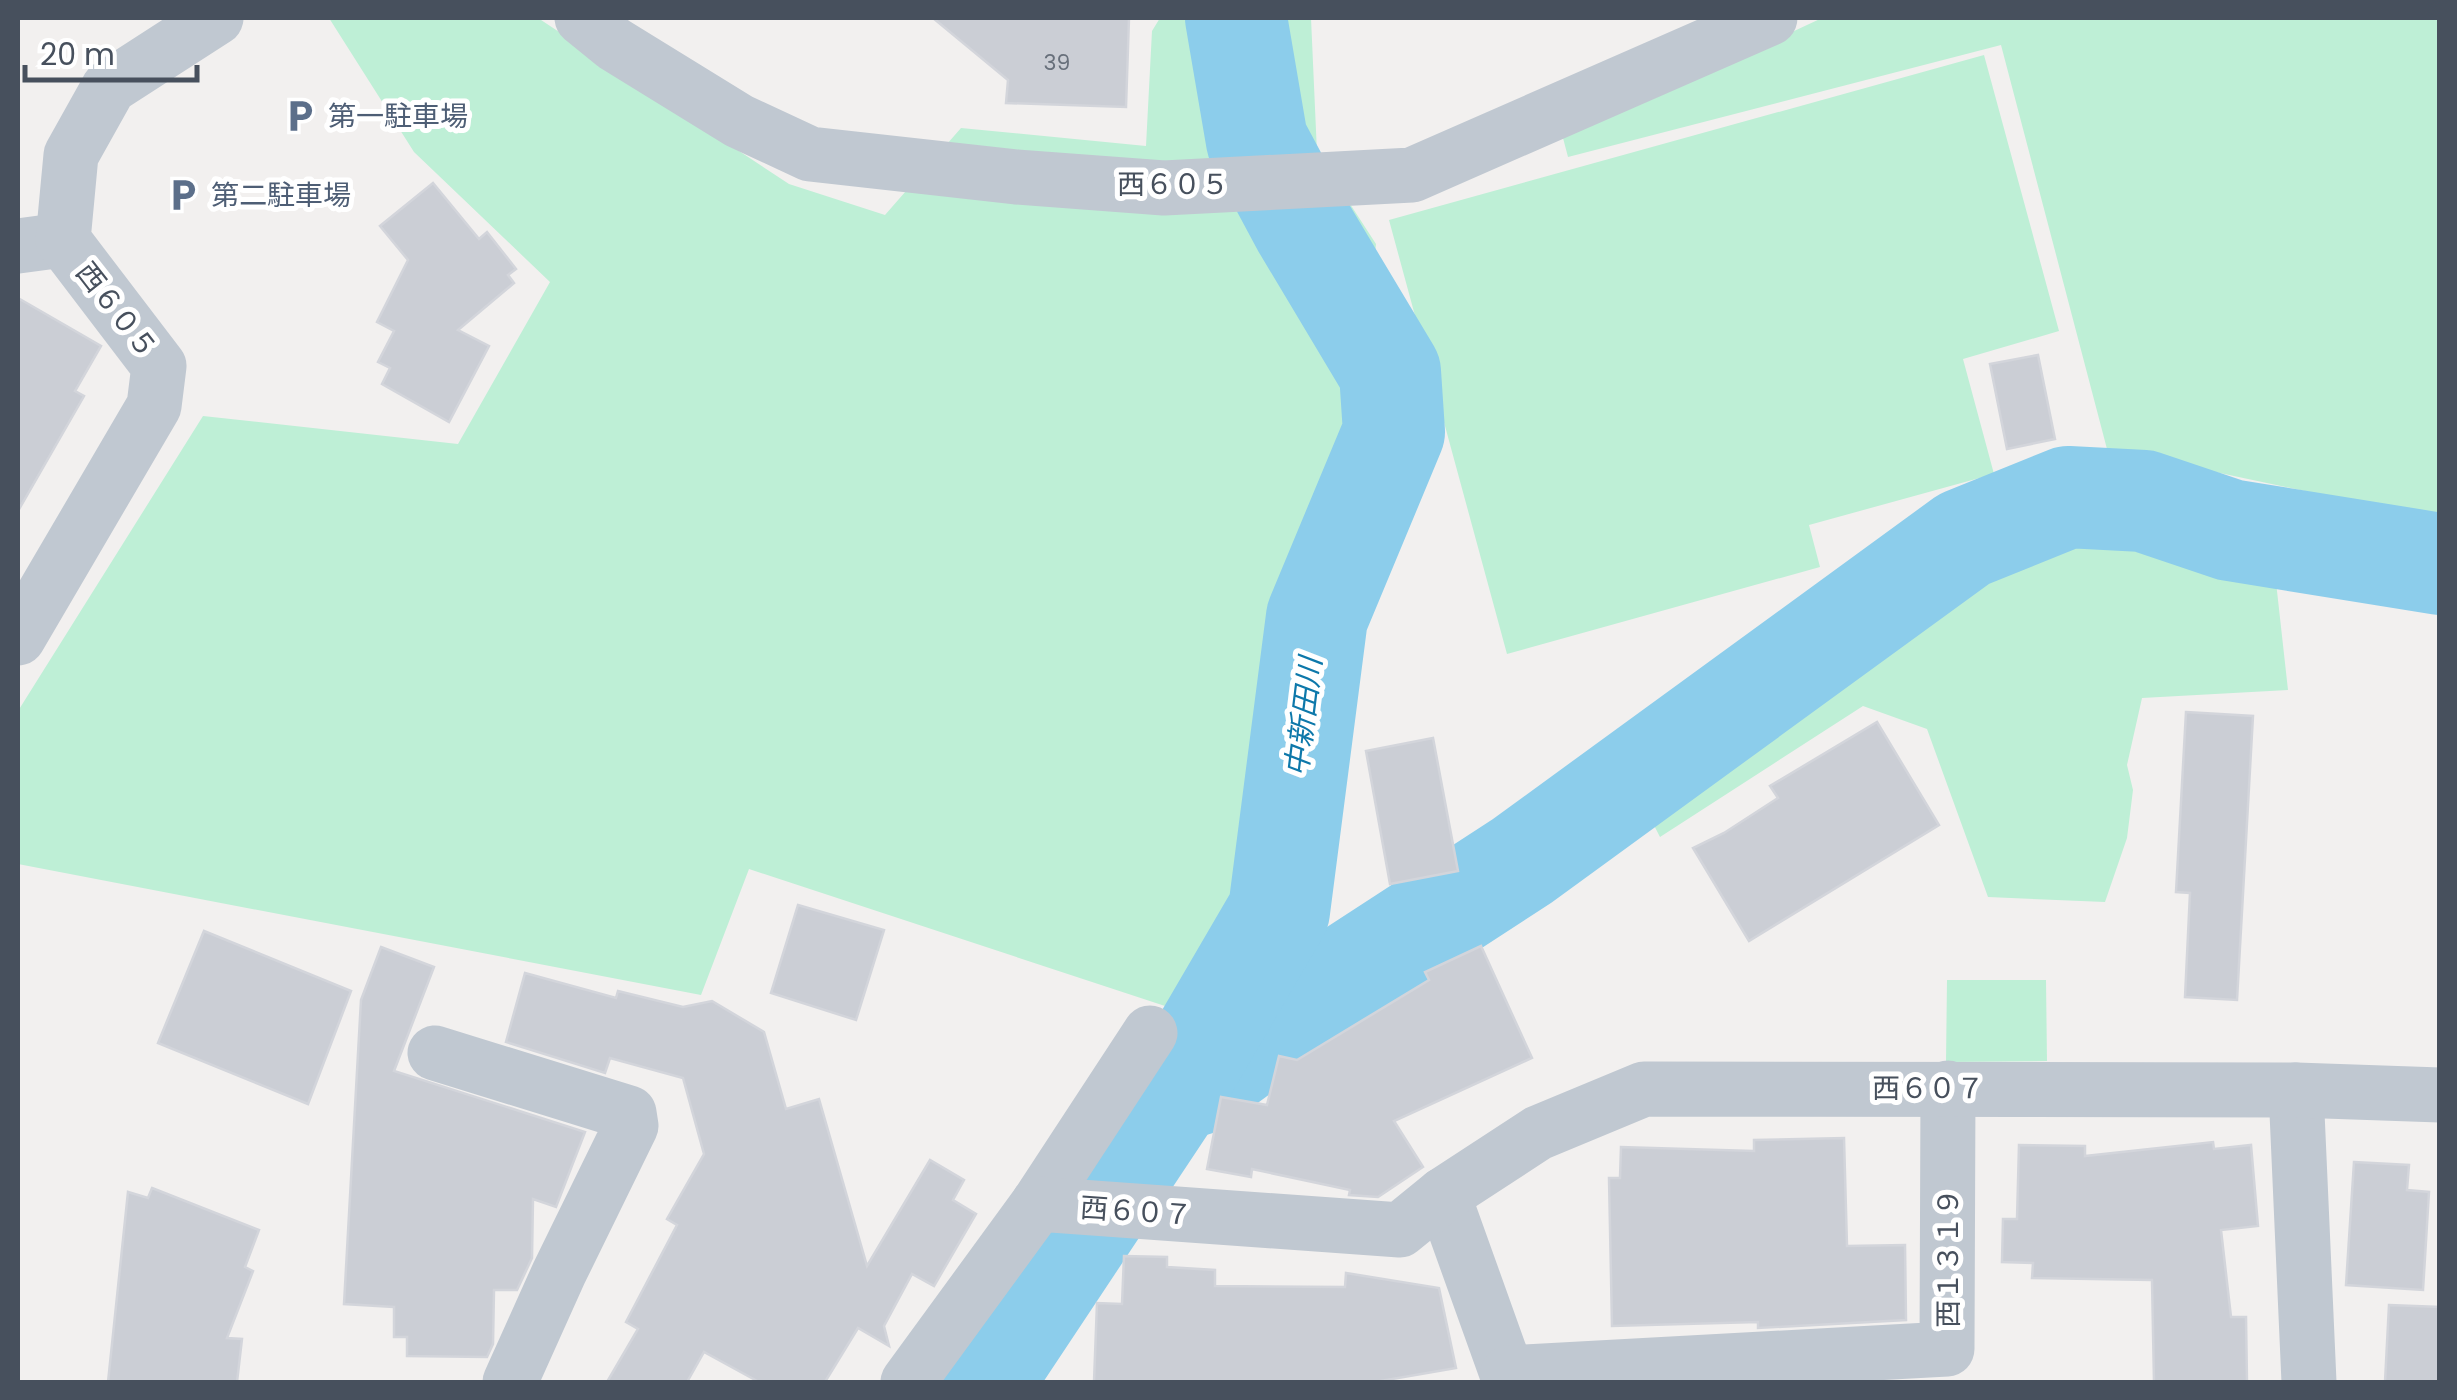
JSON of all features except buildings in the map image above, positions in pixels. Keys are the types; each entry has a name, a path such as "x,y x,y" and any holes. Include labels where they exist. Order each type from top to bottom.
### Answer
{"street":[{"name":"西６０５","path":"18,638 154,406 160,366 40,243 71,155 109,87 216,18"},
{"name":"西６０５","path":"582,18 614,44 739,121 810,154 1016,177 1164,188 1412,175 1770,18"},
{"path":"908,1382 1050,1205 1150,1034"},
{"path":"435,1054 629,1113 632,1126 510,1382"},
{"name":"西１３１９","path":"1509,1378 1947,1349 1948,1088"},
{"name":"西６０７","path":"1050,1205 1400,1230 1443,1195 1538,1133 1644,1089 2296,1090 2440,1096"},
{"path":"2296,1090 2309,1382"},
{"path":"1443,1195 1509,1378"}],"green space":[{"path":"329,18 538,18 789,184 885,215 961,128 1146,146 1152,31 1160,18 1311,18 1317,153 1376,244 1341,593 1328,823 1165,1006 749,869 701,995 18,864 18,711 203,416 458,444 550,282 414,152"},
{"path":"1822,18 2439,18 2439,515 2423,516 2107,449 2001,45 1568,157 1563,138"},
{"path":"1984,55 2059,331 1963,359 1994,474 1809,525 1820,567 1507,654 1389,220"},
{"path":"2062,519 2273,555 2288,690 2142,698 2127,765 2133,790 2127,838 2105,902 1988,897 1927,729 1863,706 1660,837 1642,802 1942,572"},
{"path":"1947,980 2046,980 2047,1061 1946,1062"}],"waterway":[{"name":"中新田川","path":"982,1382 1164,1108 1279,911 1317,617 1394,432 1390,372 1257,141 1236,18"},
{"path":"1196,1085 1339,980 1522,861 1964,539 2068,497 2144,501 2230,530 2440,564"}],"place":[{"name":"第一駐車場","path":"300,116"},
{"name":"第二駐車場","path":"183,195"}]}
